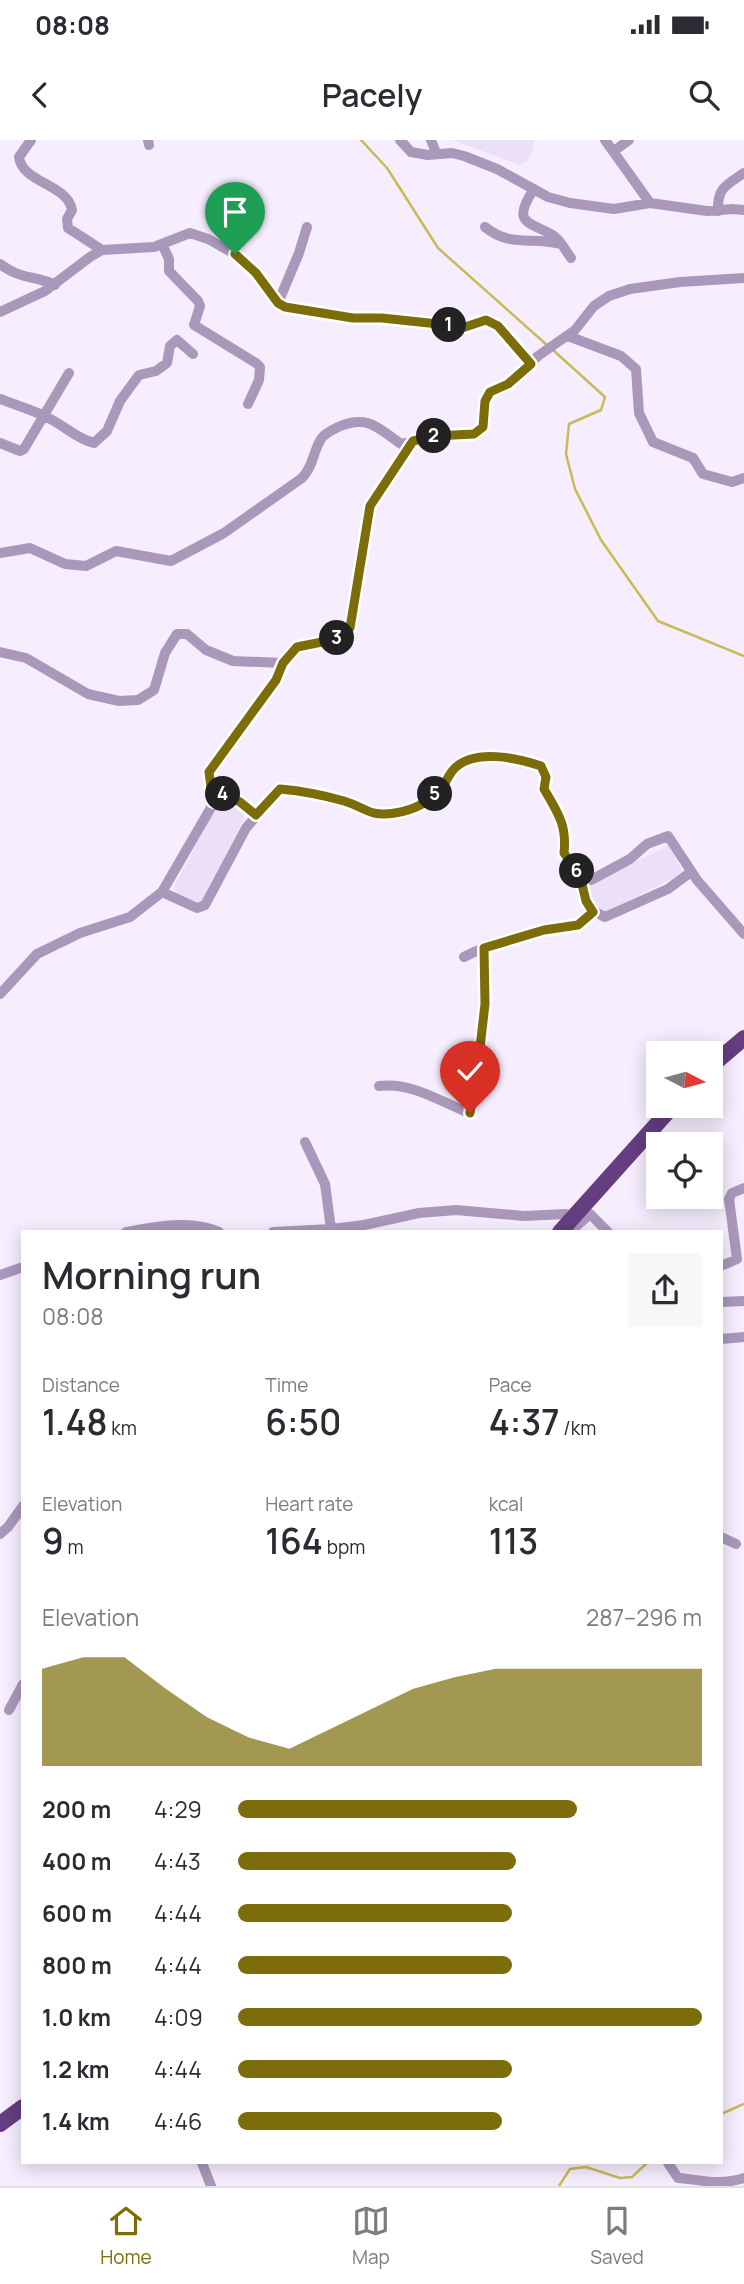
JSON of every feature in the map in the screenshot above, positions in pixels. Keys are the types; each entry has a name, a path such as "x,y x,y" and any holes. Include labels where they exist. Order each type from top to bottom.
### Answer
{"highway":[{"path":"723,1056 744,1038"},
{"path":"565,1226 662,1118"},
{"path":"0,2124 21,2108"}],"street":[{"path":"31,140 19,157 23,167 68,200 72,210 67,219 68,228 102,250"},
{"path":"400,140 411,152 419,155 452,153 464,156 497,169 560,201 604,208 650,203 718,211 744,210"},
{"path":"431,140 436,153"},
{"path":"605,140 650,203"},
{"path":"614,151 629,140"},
{"path":"718,211 718,194 744,173"},
{"path":"534,189 524,210 525,221 552,235 571,258"},
{"path":"485,227 506,240 542,240 561,244"},
{"path":"278,303 307,228"},
{"path":"0,312 55,285 102,250 146,249 190,233 224,247 246,263 278,303 292,310 465,327 486,320 498,326 534,360"},
{"path":"162,244 169,259 169,271 200,306 194,325 260,367 260,380 248,404"},
{"path":"0,264 20,276 55,285"},
{"path":"0,553 30,548 65,564 86,566 116,551 171,561 224,533 302,478 312,467 313,454 323,436 336,428 356,420 367,421 401,444 434,436 474,434 483,427 485,401 490,392 508,384 552,345 568,336 594,306 609,296 618,292 680,282 744,278"},
{"path":"568,336 621,356 636,369 639,413 653,442 693,458 703,474 732,482 744,478"},
{"path":"0,399 45,416 83,440 94,443 107,432 120,401 139,375 156,371 167,363 170,346 177,340 193,354"},
{"path":"0,443 20,451 24,449 69,373"},
{"path":"213,802 209,772 276,680 283,663 297,647 337,639 350,628 370,506 413,441"},
{"path":"0,652 26,658 88,694 120,701 138,700 154,690 165,653 177,634 187,634 206,650 233,661 283,663"},
{"path":"162,892 197,908 205,905 223,868 256,815 280,789 308,792 348,802 374,814 397,813 422,805 442,788 454,769 470,759 490,755 541,766 546,777 544,789 558,813 566,836 564,853 580,876 586,901 593,912 605,917 668,888 691,872"},
{"path":"0,994 37,954 80,933 130,917 162,892 220,792 240,802 256,815"},
{"path":"580,876 591,880 631,859 647,844 668,836 691,872 744,934"},
{"path":"464,957 484,948 544,930 578,925 593,912"},
{"path":"379,1086 405,1086 469,1114 471,1112 485,1004 484,948"},
{"path":"305,1142 325,1184 331,1230 407,1215 456,1210 524,1216 566,1214 565,1226"},
{"path":"723,1265 737,1259 729,1199 732,1193 744,1188"},
{"path":"571,1230 590,1214 606,1230"},
{"path":"137,1230 196,1226 215,1230"},
{"path":"0,1275 21,1268"},
{"path":"723,1302 744,1301"},
{"path":"723,1339 744,1337"},
{"path":"0,1534 21,1509"},
{"path":"723,1538 736,1544"},
{"path":"9,1710 21,1688"},
{"path":"202,2164 211,2186"},
{"path":"669,2164 678,2178 727,2184 744,2178"}],"shaded area":[{"path":"452,140 534,142 532,153 527,161 520,165"},
{"path":"226,800 236,803 243,810 244,819 201,901 191,902 175,895 175,885 218,803"},
{"path":"669,845 683,873 598,916 584,887"}],"waterway":[{"path":"361,140 387,168 438,248 548,346"},
{"path":"553,350 605,397 601,410 569,424 566,454 575,489 601,540 658,621 744,656"},
{"path":"723,2113 744,2104"},
{"path":"559,2186 570,2169 586,2167 620,2178 632,2177 646,2164"}],"route":[{"path":"235,254 256,273 278,303 292,310 465,327 486,320 498,326 531,364 508,384 490,392 485,401 483,427 474,434 434,436 413,441 370,506 350,628 337,639 297,647 283,663 276,680 209,772 213,802 220,792 240,802 256,815 280,789 308,792 348,802 374,814 397,813 422,805 442,788 454,769 470,759 490,755 541,766 546,777 544,789 558,813 566,836 564,853 580,876 586,901 593,912 578,925 544,930 484,948 485,1004 470,1113"}]}
